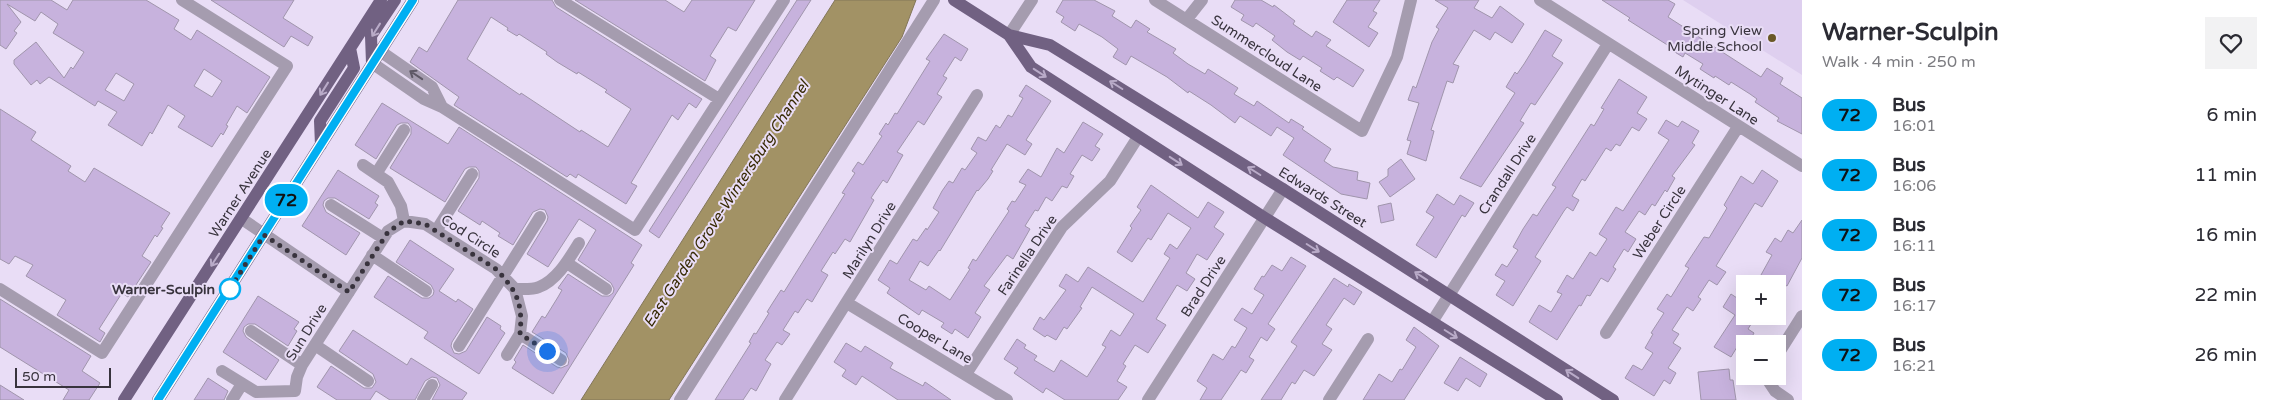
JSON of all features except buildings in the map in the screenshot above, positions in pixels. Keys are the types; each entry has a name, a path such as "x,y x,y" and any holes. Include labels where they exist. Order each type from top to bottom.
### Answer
{"main road":[{"name":"Warner Avenue","path":"124,400 381,0"},
{"path":"372,63 371,36 395,0"},
{"path":"158,400 413,0"},
{"name":"Edwards Street","path":"954,0 1009,35 1050,45 1283,189 1613,400"},
{"name":"Edwards Street","path":"1009,35 1031,67 1265,218 1557,400"},
{"path":"321,145 320,121 354,68 350,48"}],"street":[{"path":"0,289 102,353 287,66 182,0"},
{"path":"560,0 719,99"},
{"path":"372,63 424,99 442,107 635,230 784,0"},
{"path":"680,400 934,0"},
{"path":"1009,35 1032,0"},
{"name":"Summercloud Lane","path":"1155,0 1362,131 1397,57 1411,0"},
{"path":"1187,19 1202,0"},
{"name":"Mytinger Lane","path":"1540,0 1802,166"},
{"name":"Crandall Drive","path":"1432,322 1608,44"},
{"path":"380,51 432,86 442,107"},
{"name":"Marilyn Drive","path":"785,400 977,95"},
{"name":"Weber Circle","path":"1606,333 1738,127"},
{"path":"376,174 404,130"},
{"name":"Farinella Drive","path":"966,374 1062,227 1110,181 1138,137"},
{"path":"363,165 388,182 401,206 404,221"},
{"path":"436,231 472,174"},
{"name":"Brad Drive","path":"1148,400 1283,189"},
{"path":"331,205 383,238"},
{"path":"458,346 540,217"},
{"path":"242,219 349,292"},
{"name":"Cod Circle","path":"404,221 425,224 496,269 515,289"},
{"name":"Sun Drive","path":"298,396 296,377 302,365 383,238 388,232 404,221"},
{"path":"507,355 520,334 522,316 515,289 538,288 551,279 567,263 579,243"},
{"path":"372,255 426,291"},
{"path":"567,263 606,289"},
{"name":"Cooper Lane","path":"847,302 1007,400"},
{"path":"1786,341 1802,316"},
{"path":"251,331 302,365"},
{"path":"520,334 561,360"},
{"path":"1329,400 1368,339"},
{"path":"314,346 368,381"},
{"path":"222,371 256,392 298,396"},
{"path":"232,400 242,384"},
{"path":"423,400 432,385"},
{"path":"1772,385 1775,391 1788,400"}],"shaded area":[{"name":"Spring View Middle School","path":"1683,0 1802,0 1802,75"}],"water":[{"name":"East Garden Grove-Wintersburg Channel","path":"835,0 916,0 902,37 669,400 581,400"}],"bus line":[{"name":"72","path":"158,400 413,0"}],"place":[{"name":"Spring View Middle School","path":"1772,38"},
{"name":"Warner-Sculpin","path":"230,289"}],"route":[{"path":"230,289 228,292 264,235 349,292 388,232 404,221 425,224 496,269 503,276 515,289 522,316 520,334 547,351"}]}
